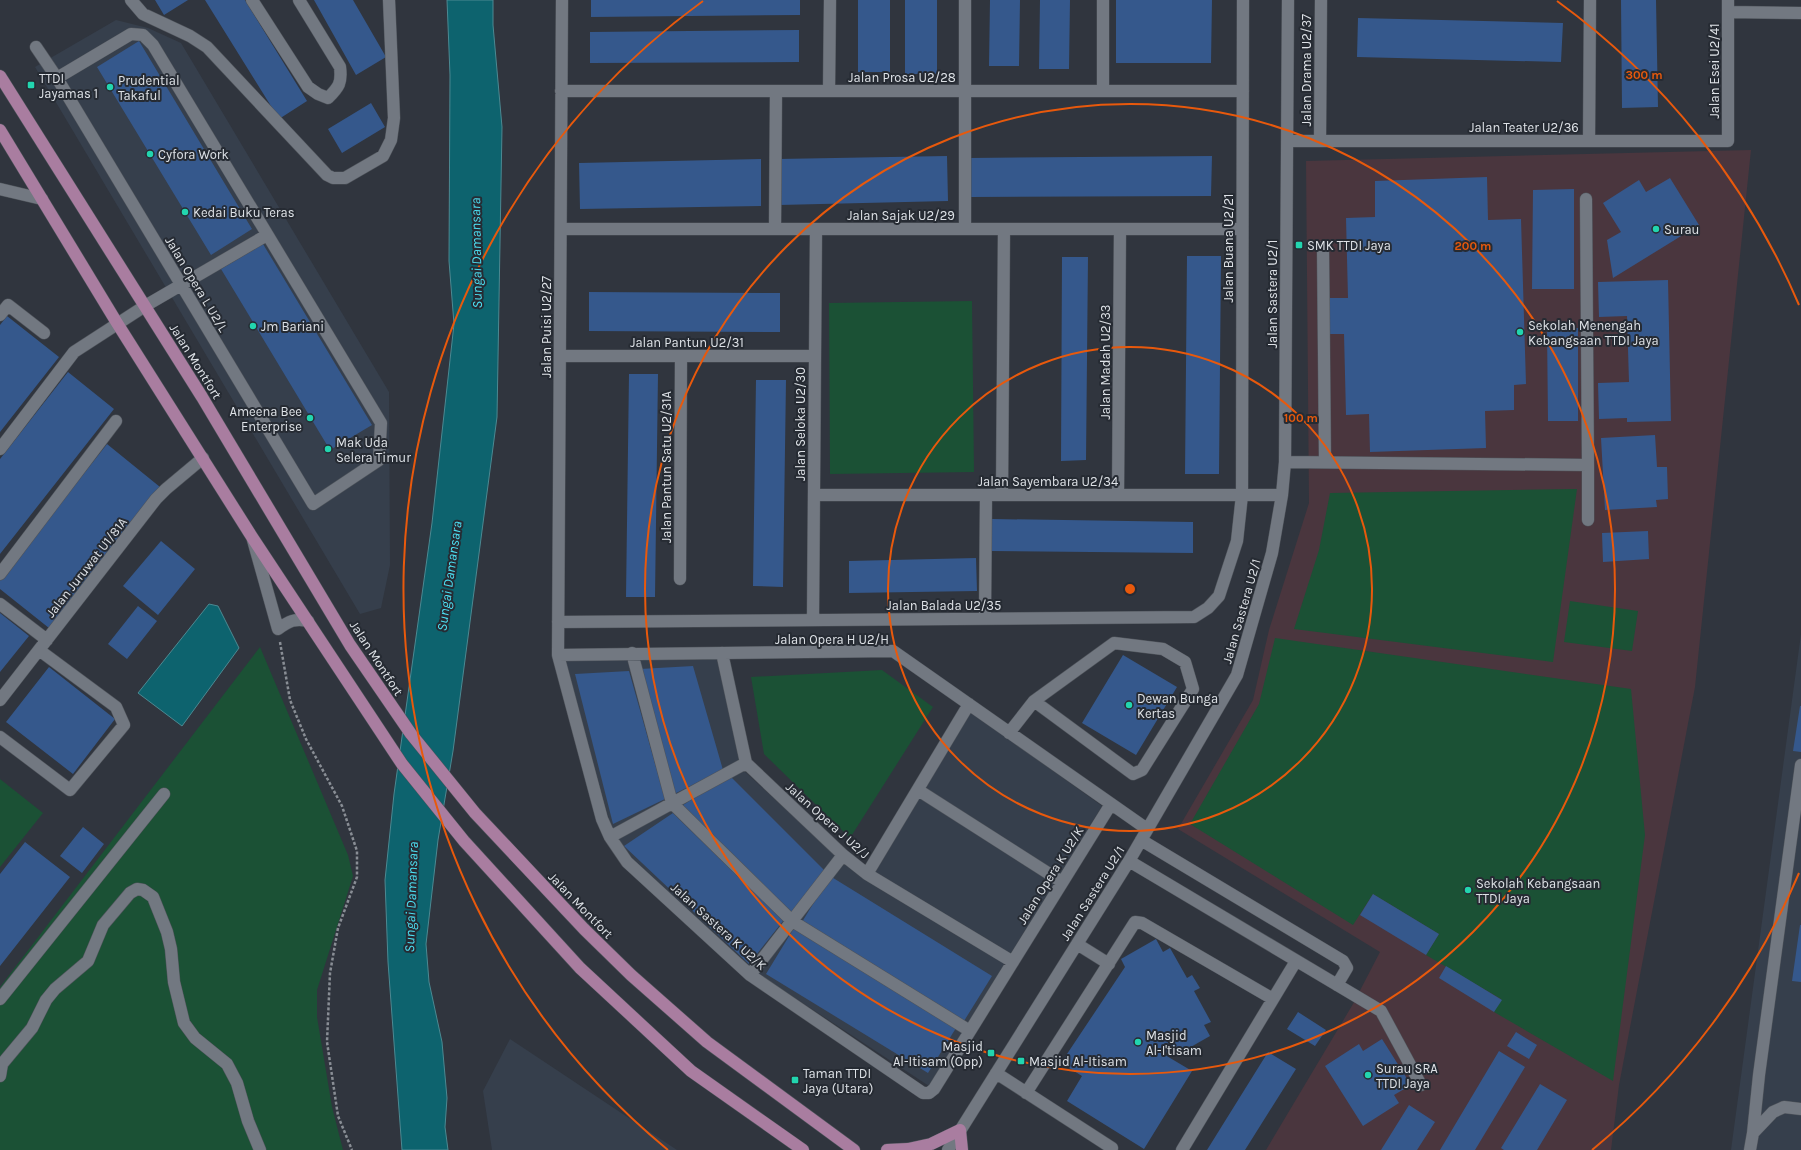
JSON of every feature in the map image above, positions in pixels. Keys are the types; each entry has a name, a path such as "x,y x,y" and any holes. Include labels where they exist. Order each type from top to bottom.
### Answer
{"main road":[{"name":"Jalan Montfort","path":"0,76 202,396 350,645 411,734 475,813 584,929 631,975 707,1042 854,1150"},
{"path":"0,130 117,323 252,537 402,764 464,841 580,968 691,1071 803,1150"},
{"path":"887,1150 908,1149 931,1144 960,1130 962,1150"}],"street":[{"path":"131,0 143,14 190,36 206,46 327,175 333,178 345,178 383,156 390,140 394,118 389,0"},
{"path":"252,0 308,87 318,94 328,98 338,87 341,76 340,67 299,0"},
{"name":"Jalan Puisi U2/27","path":"558,655 562,0"},
{"path":"829,91 830,0"},
{"path":"965,0 965,229"},
{"path":"1103,0 1103,91"},
{"name":"Jalan Buana U2/21","path":"1242,495 1241,229 1243,0"},
{"name":"Jalan Sastera U2/1","path":"948,1150 1129,861 1237,675 1272,553 1282,495 1285,462 1288,0"},
{"name":"Jalan Drama U2/37","path":"1320,141 1321,0"},
{"path":"1589,141 1590,0"},
{"name":"Jalan Esei U2/41","path":"1728,0 1728,141"},
{"path":"1728,12 1801,13"},
{"path":"0,449 74,352 117,323 181,284 268,235 153,45 143,36 131,34 57,78"},
{"name":"Jalan Opera L U2/L","path":"36,47 57,78 313,504 379,460 381,424 268,235"},
{"name":"Jalan Prosa U2/28","path":"562,91 1243,91"},
{"path":"775,229 776,91"},
{"name":"Jalan Teater U2/36","path":"1287,141 1728,141"},
{"path":"0,189 42,199"},
{"path":"1586,199 1588,520"},
{"name":"Jalan Sajak U2/29","path":"561,229 1241,229"},
{"name":"Jalan Seloka U2/30","path":"813,620 816,229"},
{"path":"1002,495 1004,229"},
{"name":"Jalan Madah U2/33","path":"1118,495 1120,229"},
{"path":"1322,247 1325,461"},
{"path":"0,315 8,305 44,333"},
{"name":"Jalan Pantun U2/31","path":"560,356 815,356"},
{"name":"Jalan Pantun Satu U2/31A","path":"680,579 681,356"},
{"path":"0,574 116,421"},
{"name":"Jalan Juruwat U1/81A","path":"1,697 156,499 203,458"},
{"path":"1285,462 1325,461 1588,465"},
{"name":"Jalan Sayembara U2/34","path":"814,495 1282,495"},
{"path":"985,618 986,495"},
{"name":"Jalan Balada U2/35","path":"558,622 1194,617 1208,608 1219,596 1237,541 1242,495"},
{"path":"252,537 278,629 291,620 298,619 308,621"},
{"path":"0,604 47,640"},
{"path":"1009,733 1034,701 1114,643 1163,649 1180,658 1185,662 1193,689 1142,770 1133,774 1034,701"},
{"path":"0,737 70,790 124,725 116,707 39,650"},
{"name":"Jalan Opera H U2/H","path":"558,655 893,651 1111,804 1144,835 1343,962 1347,968 1337,985"},
{"path":"632,653 672,803 792,921 970,1031"},
{"path":"610,837 746,763 722,653"},
{"name":"Jalan Sastera K U2/K","path":"558,655 602,818 610,837 627,862 750,975 923,1093 929,1093 934,1089 1013,962"},
{"path":"867,874 970,704"},
{"name":"Jalan Opera J U2/J","path":"746,763 843,855 867,874 1013,962"},
{"path":"1750,1150 1801,765"},
{"path":"918,790 1062,882"},
{"path":"0,999 164,794"},
{"name":"Jalan Opera K U2/K","path":"1013,962 1111,804"},
{"path":"750,975 843,855"},
{"path":"1129,861 1381,1011 1422,1085"},
{"path":"0,1076 2,1064 32,1028 46,1000 55,989 88,961 103,925 130,893 137,889 143,890 153,897 167,932 171,949 174,982 184,1023 195,1038 227,1064 237,1084 248,1120 260,1150"},
{"path":"1026,1093 1135,922 1142,923 1273,999"},
{"path":"1077,944 1109,964"},
{"path":"1182,1150 1296,961"},
{"path":"996,1073 1112,1148"},
{"path":"1753,1133 1773,1112 1784,1107 1801,1109"}],"path":[{"path":"278,629 290,700 306,739 342,806 357,851 357,877 338,928 330,973 327,1042 338,1116 352,1150"}],"shaded area":[{"path":"116,20 148,28 181,43 389,392 390,565 381,608 360,614 35,67"},
{"path":"1751,150 1695,687 1619,1085 1611,1150 1266,1150 1353,1004 1380,952 1178,829 1253,700 1269,630 1309,503 1306,161"},
{"path":"1801,634 1801,1150 1731,1150"},
{"path":"717,658 743,770 844,863 867,881 970,711 1102,806 929,1086 757,973 633,859 612,830 565,661"},
{"path":"510,1039 677,1150 492,1150 483,1091"}],"green space":[{"path":"972,301 974,472 830,474 829,303"},
{"path":"1577,489 1553,662 1294,629 1319,550 1330,493"},
{"path":"1570,601 1638,611 1632,651 1564,642"},
{"name":"Sekolah Kebangsaan TTDI Jaya","path":"1275,638 1631,689 1645,835 1613,1081 1494,1012 1501,999 1426,955 1439,934 1373,894 1353,925 1190,824 1259,704"},
{"path":"260,647 348,855 353,876 317,990 317,1017 332,1107 343,1150 0,1150 0,987"},
{"path":"882,670 933,707 850,838 764,754 751,677"},
{"path":"0,779 43,813 0,867"}],"water":[{"name":"Sungai Damansara","path":"447,0 493,0 493,25 502,127 497,417 453,751 438,840 426,944 429,982 442,1042 447,1098 445,1127 448,1150 402,1150 388,962 385,880 394,794 432,523 454,324 449,261 450,75"},
{"path":"209,604 218,606 239,648 182,726 138,693"}],"building":[{"path":"155,0 188,0 164,15"},
{"path":"205,0 245,0 307,101 279,119"},
{"path":"314,0 353,0 386,57 356,75"},
{"path":"591,0 800,0 800,15 591,17"},
{"path":"858,0 890,0 890,72 858,72"},
{"path":"905,0 937,0 937,74 905,74"},
{"path":"990,0 1020,0 1019,66 989,66"},
{"path":"1040,0 1070,0 1069,69 1039,69"},
{"path":"1116,0 1212,0 1211,63 1116,63"},
{"path":"1621,0 1656,0 1658,107 1622,108"},
{"path":"1358,18 1563,23 1561,62 1357,57"},
{"path":"799,30 799,62 590,63 590,32"},
{"path":"139,41 252,229 211,255 97,67"},
{"path":"371,103 385,127 342,153 328,129"},
{"path":"947,156 948,201 779,205 778,159"},
{"path":"1212,156 1211,196 969,197 969,158"},
{"path":"761,159 761,206 580,209 579,163"},
{"path":"1487,177 1488,220 1521,219 1526,384 1514,385 1514,410 1485,411 1486,448 1370,452 1369,414 1346,415 1344,334 1329,334 1328,298 1348,298 1346,218 1375,217 1375,181"},
{"name":"Surau","path":"1670,178 1699,225 1613,278 1607,240 1621,232 1603,203 1639,180 1646,192"},
{"path":"1574,189 1574,289 1532,289 1533,190"},
{"path":"263,244 372,425 330,450 221,269"},
{"path":"1187,256 1221,256 1219,474 1185,474"},
{"path":"1062,257 1088,257 1086,460 1061,461"},
{"path":"1668,280 1671,421 1627,422 1627,418 1599,419 1598,383 1629,382 1627,316 1599,317 1598,282"},
{"path":"589,292 780,293 780,332 589,331"},
{"path":"7,316 59,357 0,432 0,325"},
{"path":"1547,328 1578,328 1578,421 1548,421"},
{"path":"68,372 114,409 0,554 0,459"},
{"path":"629,374 658,374 655,597 626,597"},
{"path":"756,380 786,380 783,587 753,586"},
{"path":"1655,435 1657,467 1667,467 1668,499 1656,500 1657,507 1605,510 1601,438"},
{"path":"107,444 160,487 49,628 0,589 0,580"},
{"path":"992,519 1193,522 1193,553 991,551"},
{"path":"1648,531 1649,559 1603,562 1602,533"},
{"path":"161,541 195,569 158,615 123,586"},
{"path":"976,558 977,591 849,593 849,561"},
{"path":"138,606 157,621 127,659 108,644"},
{"path":"0,613 29,636 0,672"},
{"name":"Dewan Bunga Kertas","path":"1123,655 1177,687 1136,755 1082,723"},
{"path":"693,666 723,770 672,795 640,669"},
{"path":"49,667 115,719 73,774 6,722"},
{"path":"629,671 665,799 613,824 575,674"},
{"path":"1801,706 1801,752 1793,751"},
{"path":"729,775 825,871 792,913 680,807"},
{"path":"673,813 783,921 749,964 624,846"},
{"path":"83,827 104,844 82,873 60,856"},
{"path":"25,842 70,877 0,966 0,874"},
{"path":"830,876 992,976 964,1021 802,922"},
{"path":"1373,894 1439,934 1426,955 1360,915"},
{"path":"1801,925 1801,982 1792,981"},
{"path":"794,928 956,1028 928,1073 766,974"},
{"name":"Masjid Al-I'tisam","path":"1156,939 1163,952 1170,948 1187,978 1192,975 1200,988 1194,991 1211,1022 1204,1025 1210,1036 1175,1056 1170,1047 1165,1055 1192,1071 1144,1149 1067,1101 1082,1076 1061,1063 1125,967 1121,959"},
{"path":"1446,966 1502,1000 1494,1012 1439,978"},
{"path":"1298,1012 1326,1030 1315,1046 1287,1029"},
{"path":"1516,1032 1537,1045 1529,1059 1507,1046"},
{"name":"Surau SRA TTDI Jaya","path":"1382,1039 1411,1085 1394,1095 1399,1103 1363,1126 1325,1066 1359,1044 1363,1051"},
{"path":"1499,1051 1525,1067 1475,1150 1440,1150"},
{"path":"1268,1052 1296,1069 1245,1150 1207,1150"},
{"path":"1540,1084 1567,1100 1537,1150 1504,1150 1501,1148"},
{"path":"1409,1105 1435,1122 1417,1150 1381,1150"}],"place":[{"name":"TTDI Jayamas 1","path":"31,85"},
{"name":"Prudential Takaful","path":"110,87"},
{"name":"Cyfora Work","path":"150,154"},
{"name":"Kedai Buku Teras","path":"185,212"},
{"name":"Surau","path":"1656,229"},
{"name":"SMK TTDI Jaya","path":"1299,245"},
{"name":"Jm Bariani","path":"253,326"},
{"name":"Sekolah Menengah Kebangsaan TTDI Jaya","path":"1520,332"},
{"name":"Ameena Bee Enterprise","path":"310,418"},
{"name":"Mak Uda Selera Timur","path":"328,449"},
{"name":"Dewan Bunga Kertas","path":"1129,705"},
{"name":"Sekolah Kebangsaan TTDI Jaya","path":"1468,890"},
{"name":"Masjid Al-I'tisam","path":"1138,1042"},
{"name":"Masjid Al-Itisam (Opp)","path":"991,1053"},
{"name":"Masjid Al-Itisam","path":"1021,1061"},
{"name":"Surau SRA TTDI Jaya","path":"1368,1075"},
{"name":"Taman TTDI Jaya (Utara)","path":"795,1080"}]}
